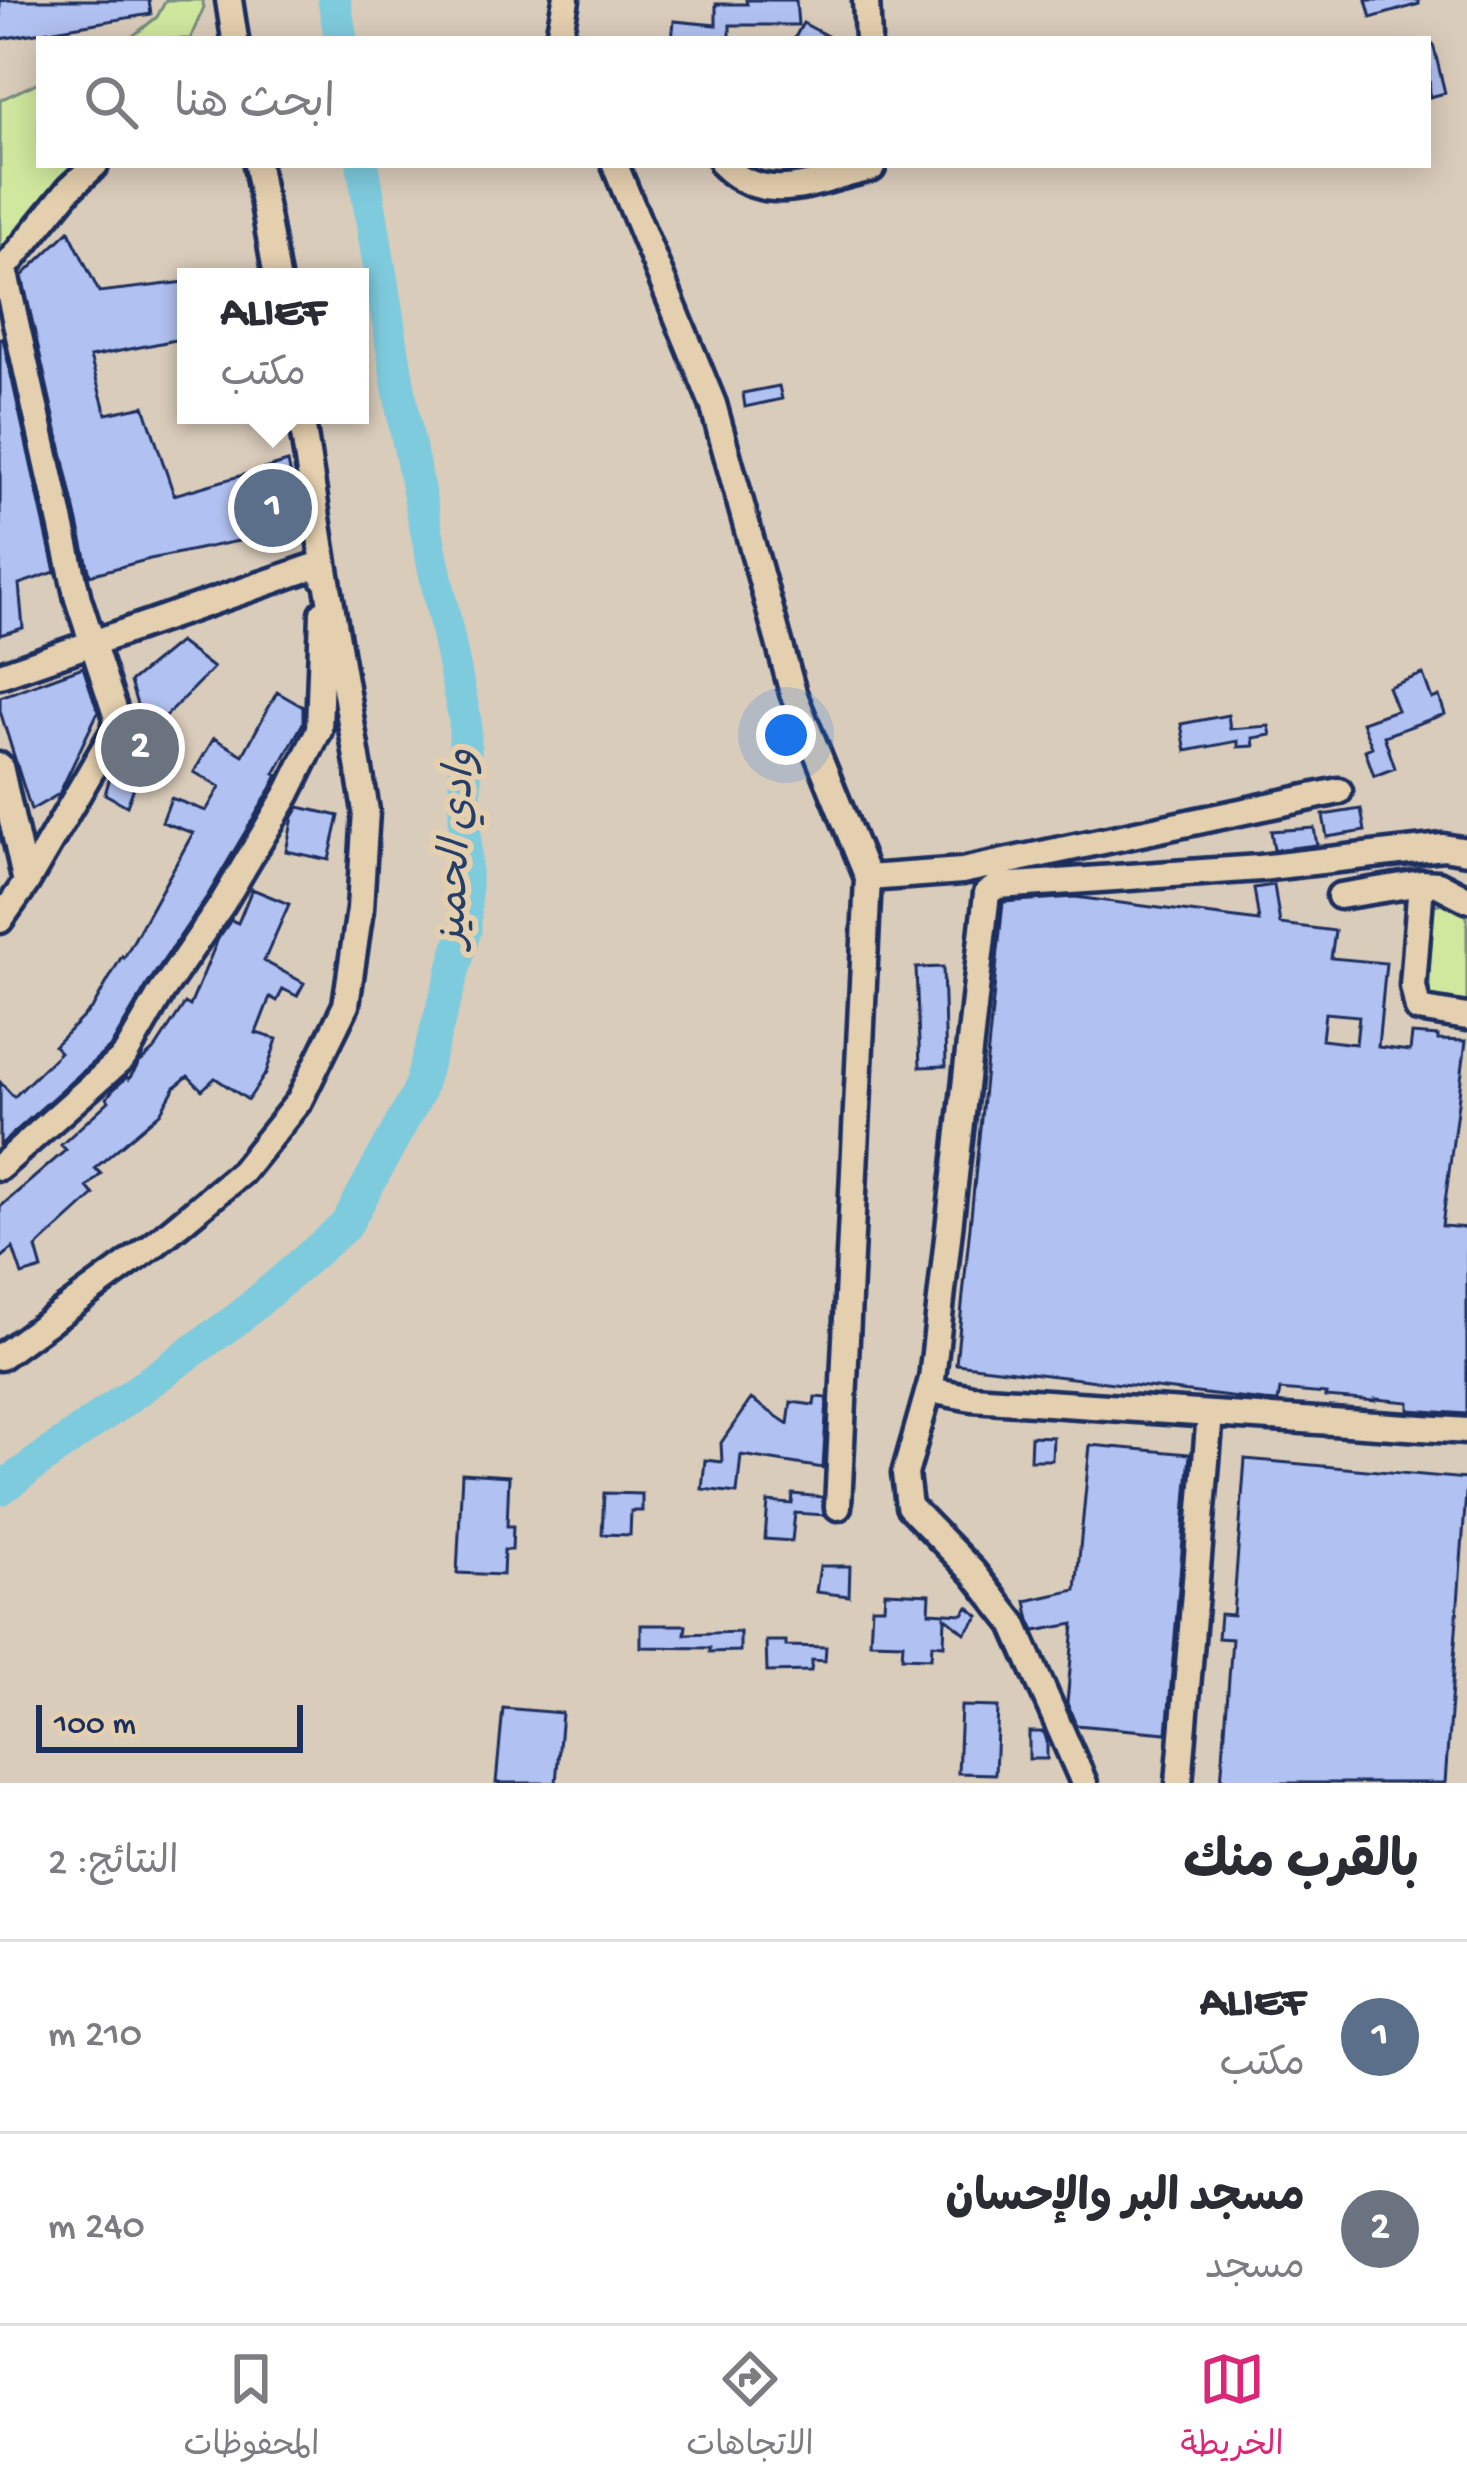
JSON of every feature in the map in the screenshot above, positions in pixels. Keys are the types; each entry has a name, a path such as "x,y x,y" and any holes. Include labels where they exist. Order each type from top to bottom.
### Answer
{"street":[{"path":"562,36 566,0"},
{"path":"866,0 868,36"},
{"path":"214,36 229,5"},
{"path":"229,5 234,36"},
{"path":"0,920 115,730 117,718 78,599 2,272 91,168"},
{"path":"258,168 275,268"},
{"path":"616,168 713,404 794,693 868,878 838,1507"},
{"path":"727,168 748,183 781,189 872,168"},
{"path":"0,1357 154,1245 242,1172 299,1101 346,1005 367,811 302,424"},
{"path":"0,675 324,563"},
{"path":"0,1167 124,1057 288,793 319,730 324,563"},
{"path":"0,766 26,883"},
{"path":"868,878 962,871 1339,791"},
{"path":"1084,1783 1013,1624 973,1572 909,1506 905,1474 930,1390 987,893 998,886 1260,868 1443,848 1467,851"},
{"path":"1421,883 1413,986 1418,1009 1467,1017"},
{"path":"1340,896 1421,883 1438,884 1467,899"},
{"path":"930,1390 973,1398 1467,1431"},
{"path":"1178,1783 1210,1414"}],"green space":[{"path":"166,0 202,0 204,7 191,36 133,36 157,17"},
{"path":"36,83 36,168 82,168 0,256 0,100"},
{"path":"1443,903 1467,916 1467,1010 1435,1007 1429,998 1430,906"}],"building":[{"path":"149,0 151,14 0,39 0,1"},
{"path":"746,0 796,0 798,25 730,25 730,36 672,36 674,21 716,25 716,4 747,4"},
{"path":"1366,0 1419,0 1419,4 1371,18"},
{"path":"803,23 827,36 796,36"},
{"path":"1431,44 1445,93 1431,97"},
{"path":"69,231 99,292 177,283 177,340 90,357 106,414 144,406 174,495 288,462 302,528 90,575 22,276"},
{"path":"0,339 55,572 19,584 23,628 0,635"},
{"path":"779,386 782,399 745,407 743,393"},
{"path":"179,642 213,668 157,725 127,806 105,794 138,708 130,682"},
{"path":"83,667 98,712 59,794 31,810 0,711 0,697"},
{"path":"1423,674 1432,699 1439,696 1445,714 1384,736 1395,768 1374,776 1365,750 1372,747 1362,722 1397,710 1388,687"},
{"path":"277,692 303,707 303,723 273,785 208,895 111,1046 0,1145 0,1082 14,1097 60,1052 54,1046 93,1007 193,833 162,822 171,798 206,811 220,787 194,772 214,738 243,755"},
{"path":"1228,715 1230,729 1269,726 1271,735 1253,738 1254,746 1238,747 1238,741 1186,751 1181,724"},
{"path":"299,807 339,816 329,860 286,851"},
{"path":"1361,809 1365,831 1327,837 1323,815"},
{"path":"1314,828 1317,845 1274,850 1271,831"},
{"path":"1274,885 1280,924 1335,931 1331,958 1386,963 1378,1047 1410,1051 1412,1034 1466,1041 1442,1226 1467,1228 1467,1414 1409,1410 1409,1402 1280,1390 1278,1402 1264,1401 956,1364 1003,902 1075,897 1259,921 1254,888","holes":["1325,1013 1359,1016 1356,1044 1322,1040"]},
{"path":"252,889 289,904 264,961 304,983 297,996 283,989 277,1001 270,997 256,1033 277,1039 266,1073 248,1100 215,1078 202,1090 188,1076 175,1087 160,1113 95,1168 101,1174 87,1187 94,1195 36,1248 42,1269 22,1275 13,1248 0,1259 0,1207 66,1150 61,1145 129,1079 185,1003 190,1006 218,939 231,920 238,923"},
{"path":"943,967 946,1066 920,1067 916,968"},
{"path":"815,1397 827,1398 823,1468 741,1455 737,1493 702,1489 705,1460 722,1462 721,1443 751,1399 788,1424 791,1402 814,1405"},
{"path":"1031,1436 1053,1437 1052,1460 1030,1460"},
{"path":"1090,1445 1190,1454 1167,1733 1076,1725 1067,1703 1074,1624 1035,1631 1030,1620 1026,1601 1076,1590"},
{"path":"1245,1459 1467,1479 1445,1783 1221,1783 1232,1639 1218,1638 1220,1614 1233,1615"},
{"path":"462,1473 509,1476 507,1526 513,1526 512,1550 504,1550 503,1575 457,1573"},
{"path":"604,1493 642,1494 642,1511 631,1511 630,1535 602,1534"},
{"path":"793,1494 822,1497 824,1515 795,1513 792,1541 765,1539 768,1502 792,1504"},
{"path":"820,1566 850,1566 849,1596 816,1592"},
{"path":"885,1592 930,1594 929,1612 963,1614 968,1607 979,1616 965,1633 945,1617 944,1645 932,1644 931,1658 902,1657 903,1643 870,1642 872,1607 884,1607"},
{"path":"641,1625 686,1625 685,1634 740,1632 740,1651 641,1647"},
{"path":"766,1641 826,1647 825,1661 812,1660 811,1671 767,1672"},
{"path":"961,1706 998,1707 995,1774 958,1773"},
{"path":"503,1708 562,1713 556,1783 496,1783"},
{"path":"1029,1732 1044,1732 1047,1759 1029,1759"}],"waterway":[{"name":"وادي الحميز","path":"334,0 340,36"},
{"name":"وادي الحميز","path":"0,1489 240,1317 346,1225 418,1093 465,930 465,720 404,420 363,168"}],"place":[{"name":"ALIEF","path":"273,508"},
{"name":"مسجد البر والإحسان","path":"140,748"}]}
